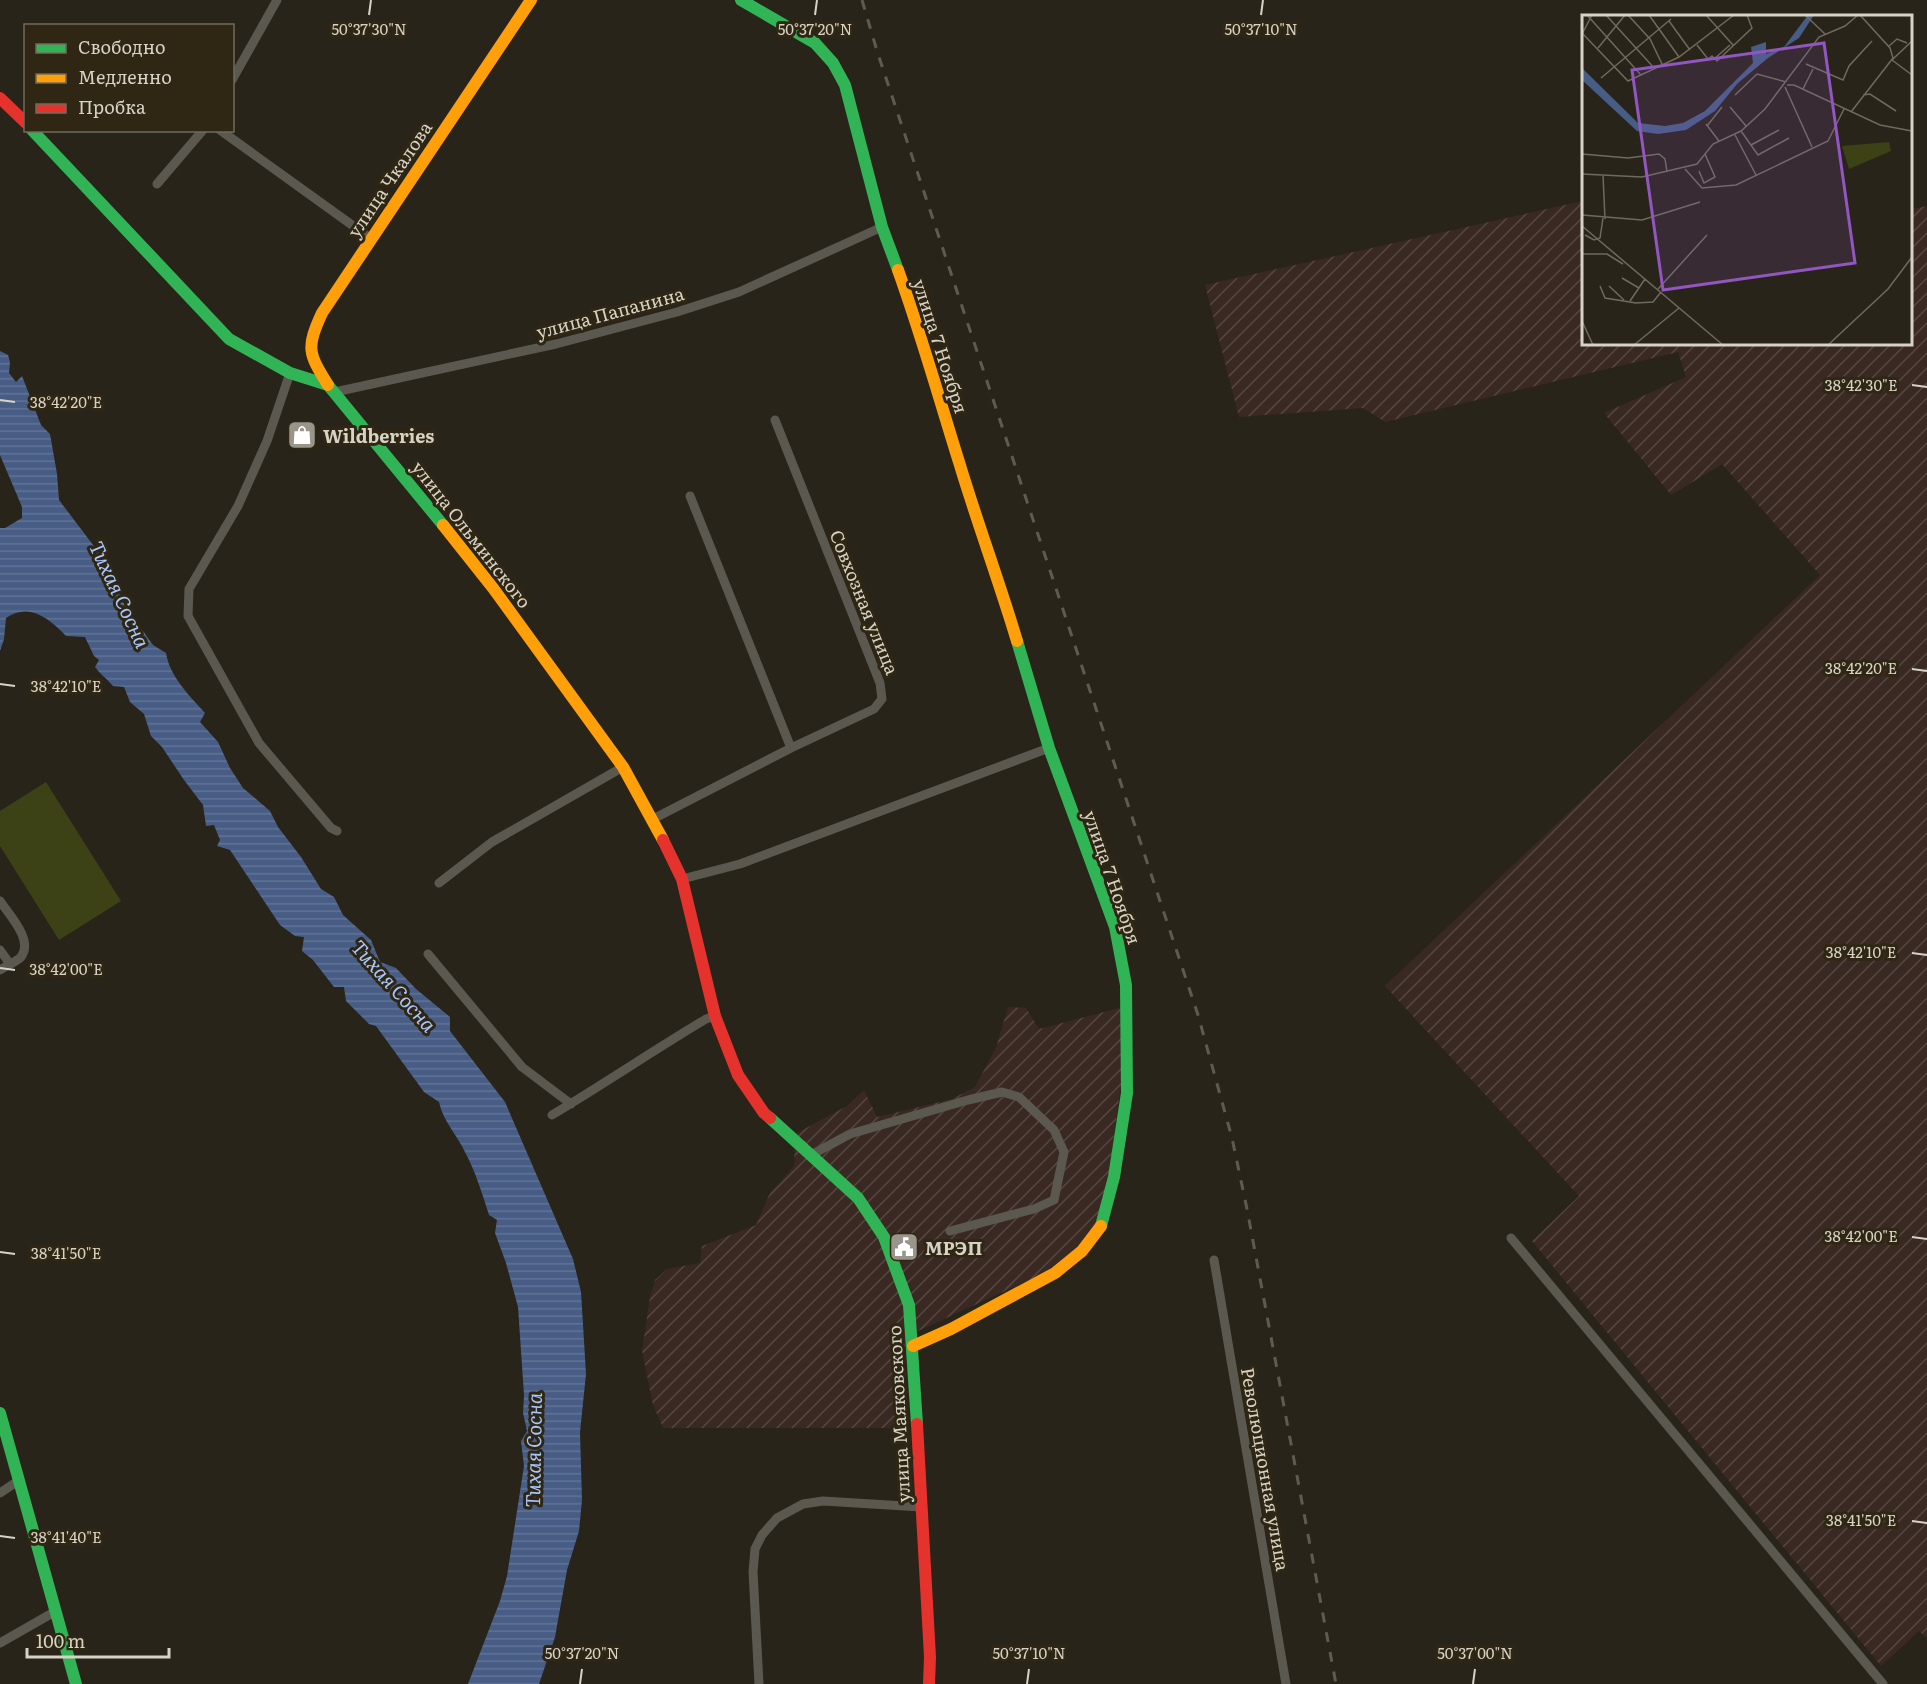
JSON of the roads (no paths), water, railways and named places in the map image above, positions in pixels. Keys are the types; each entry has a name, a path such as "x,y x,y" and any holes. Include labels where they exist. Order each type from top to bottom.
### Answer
{"street":[{"path":"234,76 277,0"},
{"name":"улица Чкалова","path":"331,389 310,356 310,338 322,312 531,0"},
{"name":"улица 7 Ноября","path":"741,0 815,43 833,63 845,85 882,227 920,330 959,464 997,574 1049,748 1116,927 1126,985 1127,1094 1114,1177 1101,1226 1082,1251 1064,1267 983,1313 913,1346"},
{"path":"0,98 24,121"},
{"path":"34,132 229,339 290,373 331,389"},
{"path":"157,184 200,132"},
{"path":"223,132 328,210 370,238"},
{"name":"улица Папанина","path":"331,389 556,344 677,312 739,292 882,227"},
{"path":"290,373 267,441 238,506 189,589 188,616 259,743 332,828 338,831"},
{"name":"улица Ольминского","path":"331,389 384,451 493,588 623,767 653,819 682,879 715,1016 738,1075 764,1113 826,1167"},
{"name":"Совхозная улица","path":"653,819 791,748 874,709 882,699 882,691 775,420"},
{"path":"690,496 791,748"},
{"path":"682,879 740,864 1049,748"},
{"path":"439,883 492,842 623,767"},
{"path":"0,901 24,939 25,947 20,957 0,970"},
{"path":"0,950 10,964"},
{"path":"428,954 522,1067 571,1104"},
{"path":"552,1115 656,1049 715,1016"},
{"path":"811,1155 850,1134 968,1100 1002,1092 1019,1097 1054,1130 1064,1152 1054,1200 1034,1209 950,1231"},
{"name":"улица Маяковского","path":"826,1167 858,1198 884,1237 909,1305 930,1657 929,1684"},
{"path":"1511,1238 1883,1684"},
{"name":"Революционная улица","path":"1214,1260 1286,1684"},
{"path":"0,1414 76,1684"},
{"path":"0,1492 18,1481"},
{"path":"759,1684 753,1572 755,1549 762,1535 777,1518 803,1504 823,1501 921,1507"},
{"path":"0,1643 56,1611"}],"water":[{"name":"Тихая Сосна","path":"0,351 8,355 9,373 16,382 22,376 41,425 50,434 59,500 112,570 122,600 134,624 143,631 153,645 166,653 176,678 205,713 200,722 218,742 230,768 243,788 270,811 278,827 301,857 321,889 334,897 343,915 371,940 380,962 396,968 416,989 450,1017 450,1031 505,1102 573,1259 581,1292 586,1374 580,1432 582,1500 579,1531 567,1570 555,1637 539,1684 468,1684 500,1601 507,1576 524,1466 521,1441 527,1431 523,1413 524,1395 518,1307 495,1233 497,1220 489,1215 472,1168 439,1102 424,1092 376,1026 369,1024 346,1001 344,987 334,987 313,960 302,951 304,937 295,936 280,925 230,850 217,846 220,840 214,825 206,826 203,805 162,747 151,736 144,714 130,702 124,687 113,686 95,667 99,660 94,656 85,637 66,636 53,623 38,614 14,613 6,618 0,651 0,528 5,528 22,518 22,507 0,455"}],"railway":[{"path":"862,0 1198,1015 1232,1138 1247,1209 1336,1684"}],"place":[{"name":"Wildberries","path":"302,435"},
{"name":"МРЭП","path":"904,1247"}]}
